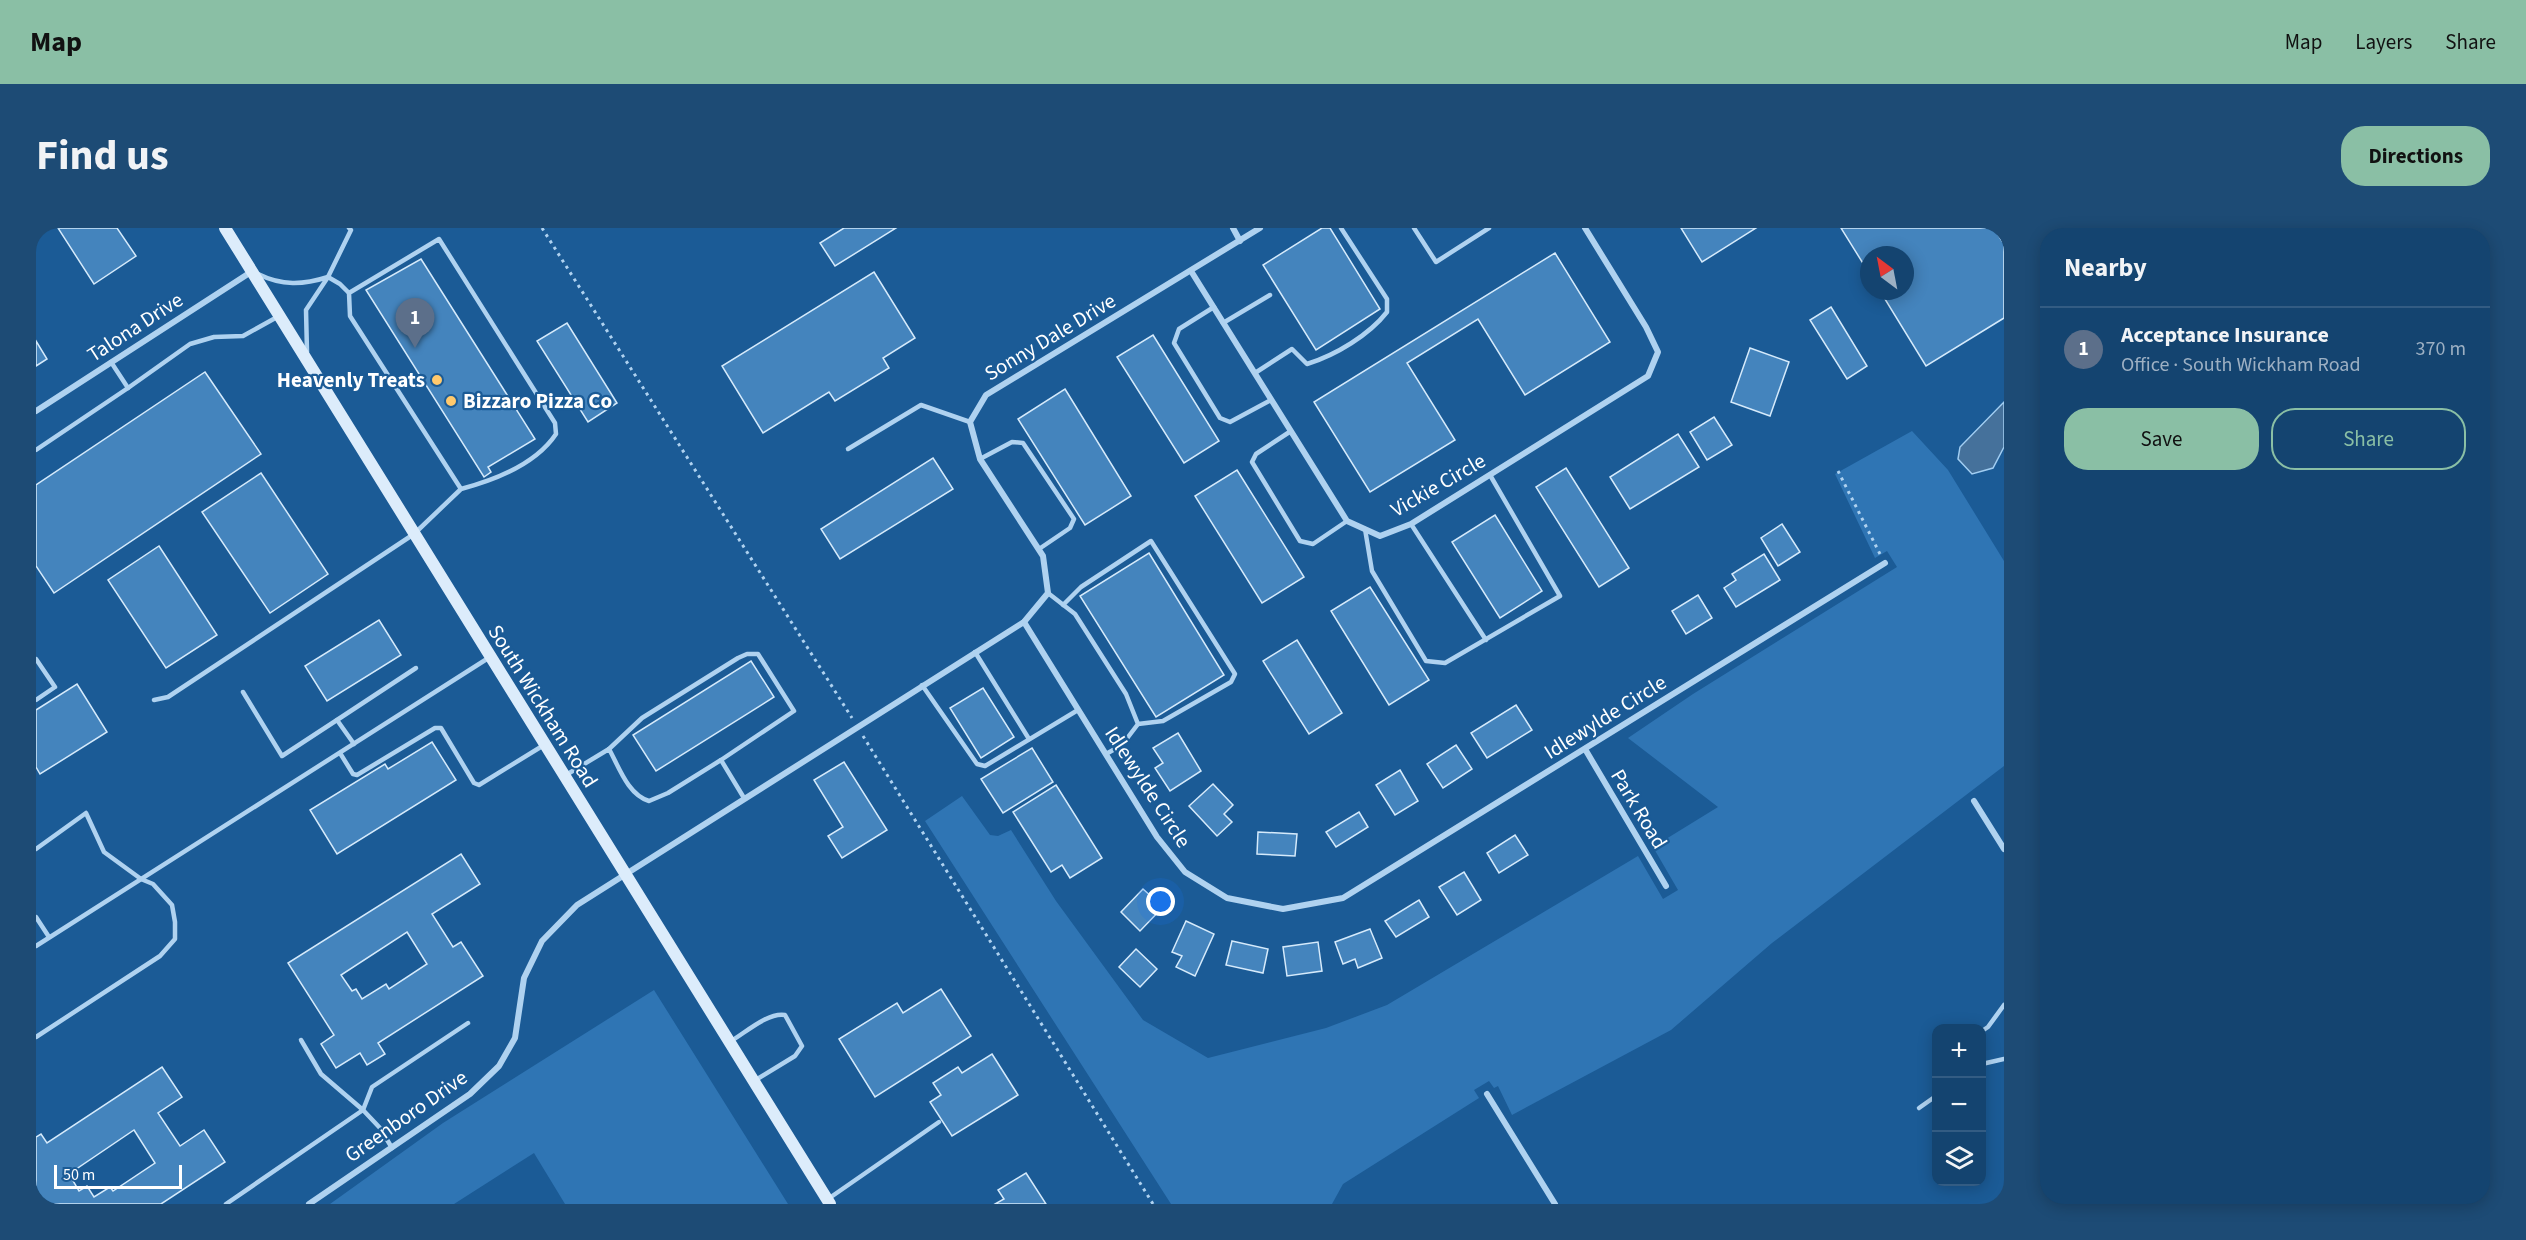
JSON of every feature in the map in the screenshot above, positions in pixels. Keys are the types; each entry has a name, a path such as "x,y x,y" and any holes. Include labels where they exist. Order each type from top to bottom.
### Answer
{"main road":[{"name":"South Wickham Road","path":"225,228 828,1202"}],"street":[{"path":"1233,228 1240,241"},
{"name":"Sonny Dale Drive","path":"970,422 986,395 1260,228"},
{"name":"Vickie Circle","path":"1347,521 1380,536 1411,524 1648,376 1658,352 1646,327 1585,228"},
{"name":"Talona Drive","path":"36,411 252,271"},
{"path":"1191,271 1347,521"},
{"path":"624,874 1024,622 1048,592 1043,556 980,459 970,422"},
{"name":"Idlewylde Circle","path":"1024,622 1157,837 1185,872 1227,898 1283,909 1343,898 1884,564"},
{"name":"Park Road","path":"1584,749 1666,886"},
{"path":"1974,801 2004,849"},
{"name":"Greenboro Drive","path":"309,1204 470,1094 499,1066 515,1038 525,978 542,941 577,905 624,874"},
{"path":"1487,1094 1556,1204"}],"lane":[{"path":"307,360 306,310 328,277 351,230 349,228"},
{"path":"1255,374 1292,349 1307,364 1319,360 1375,327 1388,312 1387,300 1341,228"},
{"path":"1414,228 1436,262 1489,228"},
{"path":"154,700 168,697 414,534 461,489 485,483 520,465 548,447 556,434 555,423 439,239 349,293"},
{"path":"252,271 276,281 292,284 310,283 328,277 349,293 350,316 461,489"},
{"path":"1223,323 1270,295"},
{"path":"1214,307 1179,329 1174,343 1220,418 1230,422 1271,399"},
{"path":"36,450 190,344 214,337 243,336 280,316"},
{"path":"111,362 128,388"},
{"path":"848,449 921,405 970,422"},
{"path":"1291,431 1256,454 1252,462 1300,541 1313,544 1347,521"},
{"path":"980,459 1012,442 1023,443 1074,519 1070,528 1039,549"},
{"path":"1365,529 1372,571 1426,660 1445,663 1560,596 1490,475"},
{"path":"1411,524 1486,640"},
{"path":"1063,605 1081,587 1151,541 1235,674 1231,682 1163,722 1138,724 1122,745 1106,754"},
{"path":"1048,592 1075,614 1126,694 1138,724"},
{"path":"975,652 1029,739"},
{"path":"564,777 609,749 642,718 747,654 758,654 794,711 668,793 649,801 638,797 631,789 609,749"},
{"path":"36,946 490,657"},
{"path":"36,660 55,687 36,700"},
{"path":"243,692 282,756 416,668"},
{"path":"922,685 977,764 985,766 1078,710"},
{"path":"337,720 354,744"},
{"path":"340,753 353,774 357,775 435,728 441,728 474,783 479,785 544,745"},
{"path":"721,760 744,798"},
{"path":"36,849 86,813 104,852 141,879 153,884 172,906 176,922 175,939 160,956 36,1037"},
{"path":"36,917 50,937"},
{"path":"1986,1028 2004,1005"},
{"path":"729,1043 775,1016 785,1015 801,1042 800,1050 754,1082"},
{"path":"226,1204 363,1110 372,1087 468,1023"},
{"path":"301,1040 321,1074 363,1110 393,1148"},
{"path":"1986,1063 2004,1059"},
{"path":"1919,1108 1932,1099"},
{"path":"828,1202 939,1122"}],"path":[{"path":"542,228 857,726 953,885 1153,1204"},
{"path":"1838,471 1884,564"}],"shaded area":[{"path":"2004,402 2004,447 1993,468 1972,474 1958,459 1960,447"},
{"path":"1912,431 1948,470 2004,561 2004,766 1772,943 1671,1030 1512,1115 1498,1086 1494,1088 1489,1081 1474,1090 1479,1098 1343,1184 1332,1204 1171,1204 925,821 962,796 990,835 998,836 1011,830 1056,901 1143,1020 1208,1058 1326,1028 1387,1005 1638,856 1663,899 1678,890 1653,847 1718,807 1628,738 1693,694 1897,567 1887,551 1875,558 1835,474"},
{"path":"654,990 788,1204 565,1204 534,1153 454,1204 330,1204 443,1123"}],"building":[{"path":"58,228 117,228 136,256 94,284"},
{"path":"844,228 896,228 835,266 820,243"},
{"path":"1322,228 1330,228 1380,309 1316,350 1263,265"},
{"path":"1681,228 1756,228 1702,262"},
{"path":"1841,228 1994,228 2002,241 2004,240 2004,318 1926,366 1886,300 1914,300 1914,246 1860,246 1860,259"},
{"path":"1555,253 1610,342 1525,395 1478,319 1407,363 1455,440 1370,492 1314,402"},
{"path":"421,259 535,439 488,467 491,472 484,477 366,290"},
{"path":"874,272 915,338 883,358 889,368 835,401 829,392 763,433 722,366"},
{"path":"1831,307 1867,366 1847,379 1810,320"},
{"path":"567,323 617,403 588,422 537,341"},
{"path":"1153,335 1219,441 1184,463 1117,357"},
{"path":"36,341 47,359 36,366"},
{"path":"1750,348 1789,362 1770,416 1731,402"},
{"path":"205,372 261,454 54,593 36,566 36,485"},
{"path":"1065,389 1131,496 1085,525 1018,419"},
{"path":"1714,417 1732,445 1707,460 1690,432"},
{"path":"1678,434 1699,467 1630,509 1610,477"},
{"path":"933,458 953,489 840,559 821,529"},
{"path":"1566,468 1629,568 1599,587 1536,487"},
{"path":"1237,470 1304,577 1262,603 1195,496"},
{"path":"261,473 328,574 270,613 202,512"},
{"path":"1495,515 1542,591 1500,618 1452,542"},
{"path":"1782,524 1800,552 1778,566 1761,538"},
{"path":"159,546 217,635 166,668 108,580"},
{"path":"1149,553 1224,675 1156,717 1080,596"},
{"path":"1764,554 1780,580 1736,607 1724,588 1736,580 1732,574"},
{"path":"1370,587 1429,680 1389,705 1331,611"},
{"path":"1698,595 1712,618 1686,634 1672,611"},
{"path":"379,620 401,655 327,701 305,666"},
{"path":"1297,640 1342,713 1309,734 1263,661"},
{"path":"751,661 774,697 656,771 633,735"},
{"path":"77,684 107,732 40,774 36,767 36,710"},
{"path":"983,688 1014,737 981,758 950,708"},
{"path":"1516,705 1532,730 1487,758 1471,733"},
{"path":"1178,733 1201,771 1170,791 1155,768 1163,763 1153,748"},
{"path":"432,742 456,780 337,854 310,810 385,764 388,769"},
{"path":"1456,745 1472,769 1443,788 1427,764"},
{"path":"1032,748 1053,782 1003,813 981,779"},
{"path":"844,762 887,830 842,858 828,836 843,827 814,780"},
{"path":"1400,770 1418,801 1395,815 1376,785"},
{"path":"1213,784 1233,805 1224,814 1232,822 1217,836 1189,806"},
{"path":"1056,785 1102,858 1070,878 1062,865 1051,872 1013,812"},
{"path":"1359,812 1368,827 1336,847 1326,832"},
{"path":"1258,832 1297,834 1295,856 1257,854"},
{"path":"1515,835 1528,855 1499,873 1487,853"},
{"path":"461,854 480,884 432,914 453,947 461,942 483,976 378,1043 385,1054 367,1065 360,1053 336,1068 321,1044 334,1035 288,963","holes":["407,932 427,964 389,989 386,984 362,999 356,989 352,991 341,975"]},
{"path":"1464,872 1481,900 1457,915 1439,887"},
{"path":"1143,889 1163,907 1140,931 1121,912"},
{"path":"1419,900 1429,917 1396,937 1385,921"},
{"path":"1186,921 1214,934 1195,976 1176,967 1182,956 1172,952"},
{"path":"1370,929 1382,958 1358,968 1355,959 1343,964 1335,942"},
{"path":"1232,941 1268,949 1263,973 1226,965"},
{"path":"1318,942 1322,971 1287,976 1283,947"},
{"path":"1136,949 1157,969 1140,987 1119,967"},
{"path":"941,989 971,1036 875,1097 839,1039 897,1003 903,1013"},
{"path":"992,1054 1018,1095 952,1136 930,1102 941,1095 933,1083 958,1067 962,1073"},
{"path":"162,1067 182,1097 158,1113 180,1146 204,1130 225,1162 161,1204 44,1204 36,1192 36,1137 41,1134 47,1143","holes":["134,1130 155,1163 113,1191 110,1187 94,1197 87,1186 79,1191 69,1174"]},
{"path":"1026,1173 1046,1204 995,1204 1004,1199 998,1190"}],"place":[{"name":"Acceptance Insurance","path":"415,348"},
{"name":"Heavenly Treats","path":"437,380"},
{"name":"Bizzaro Pizza Co","path":"451,401"}]}
